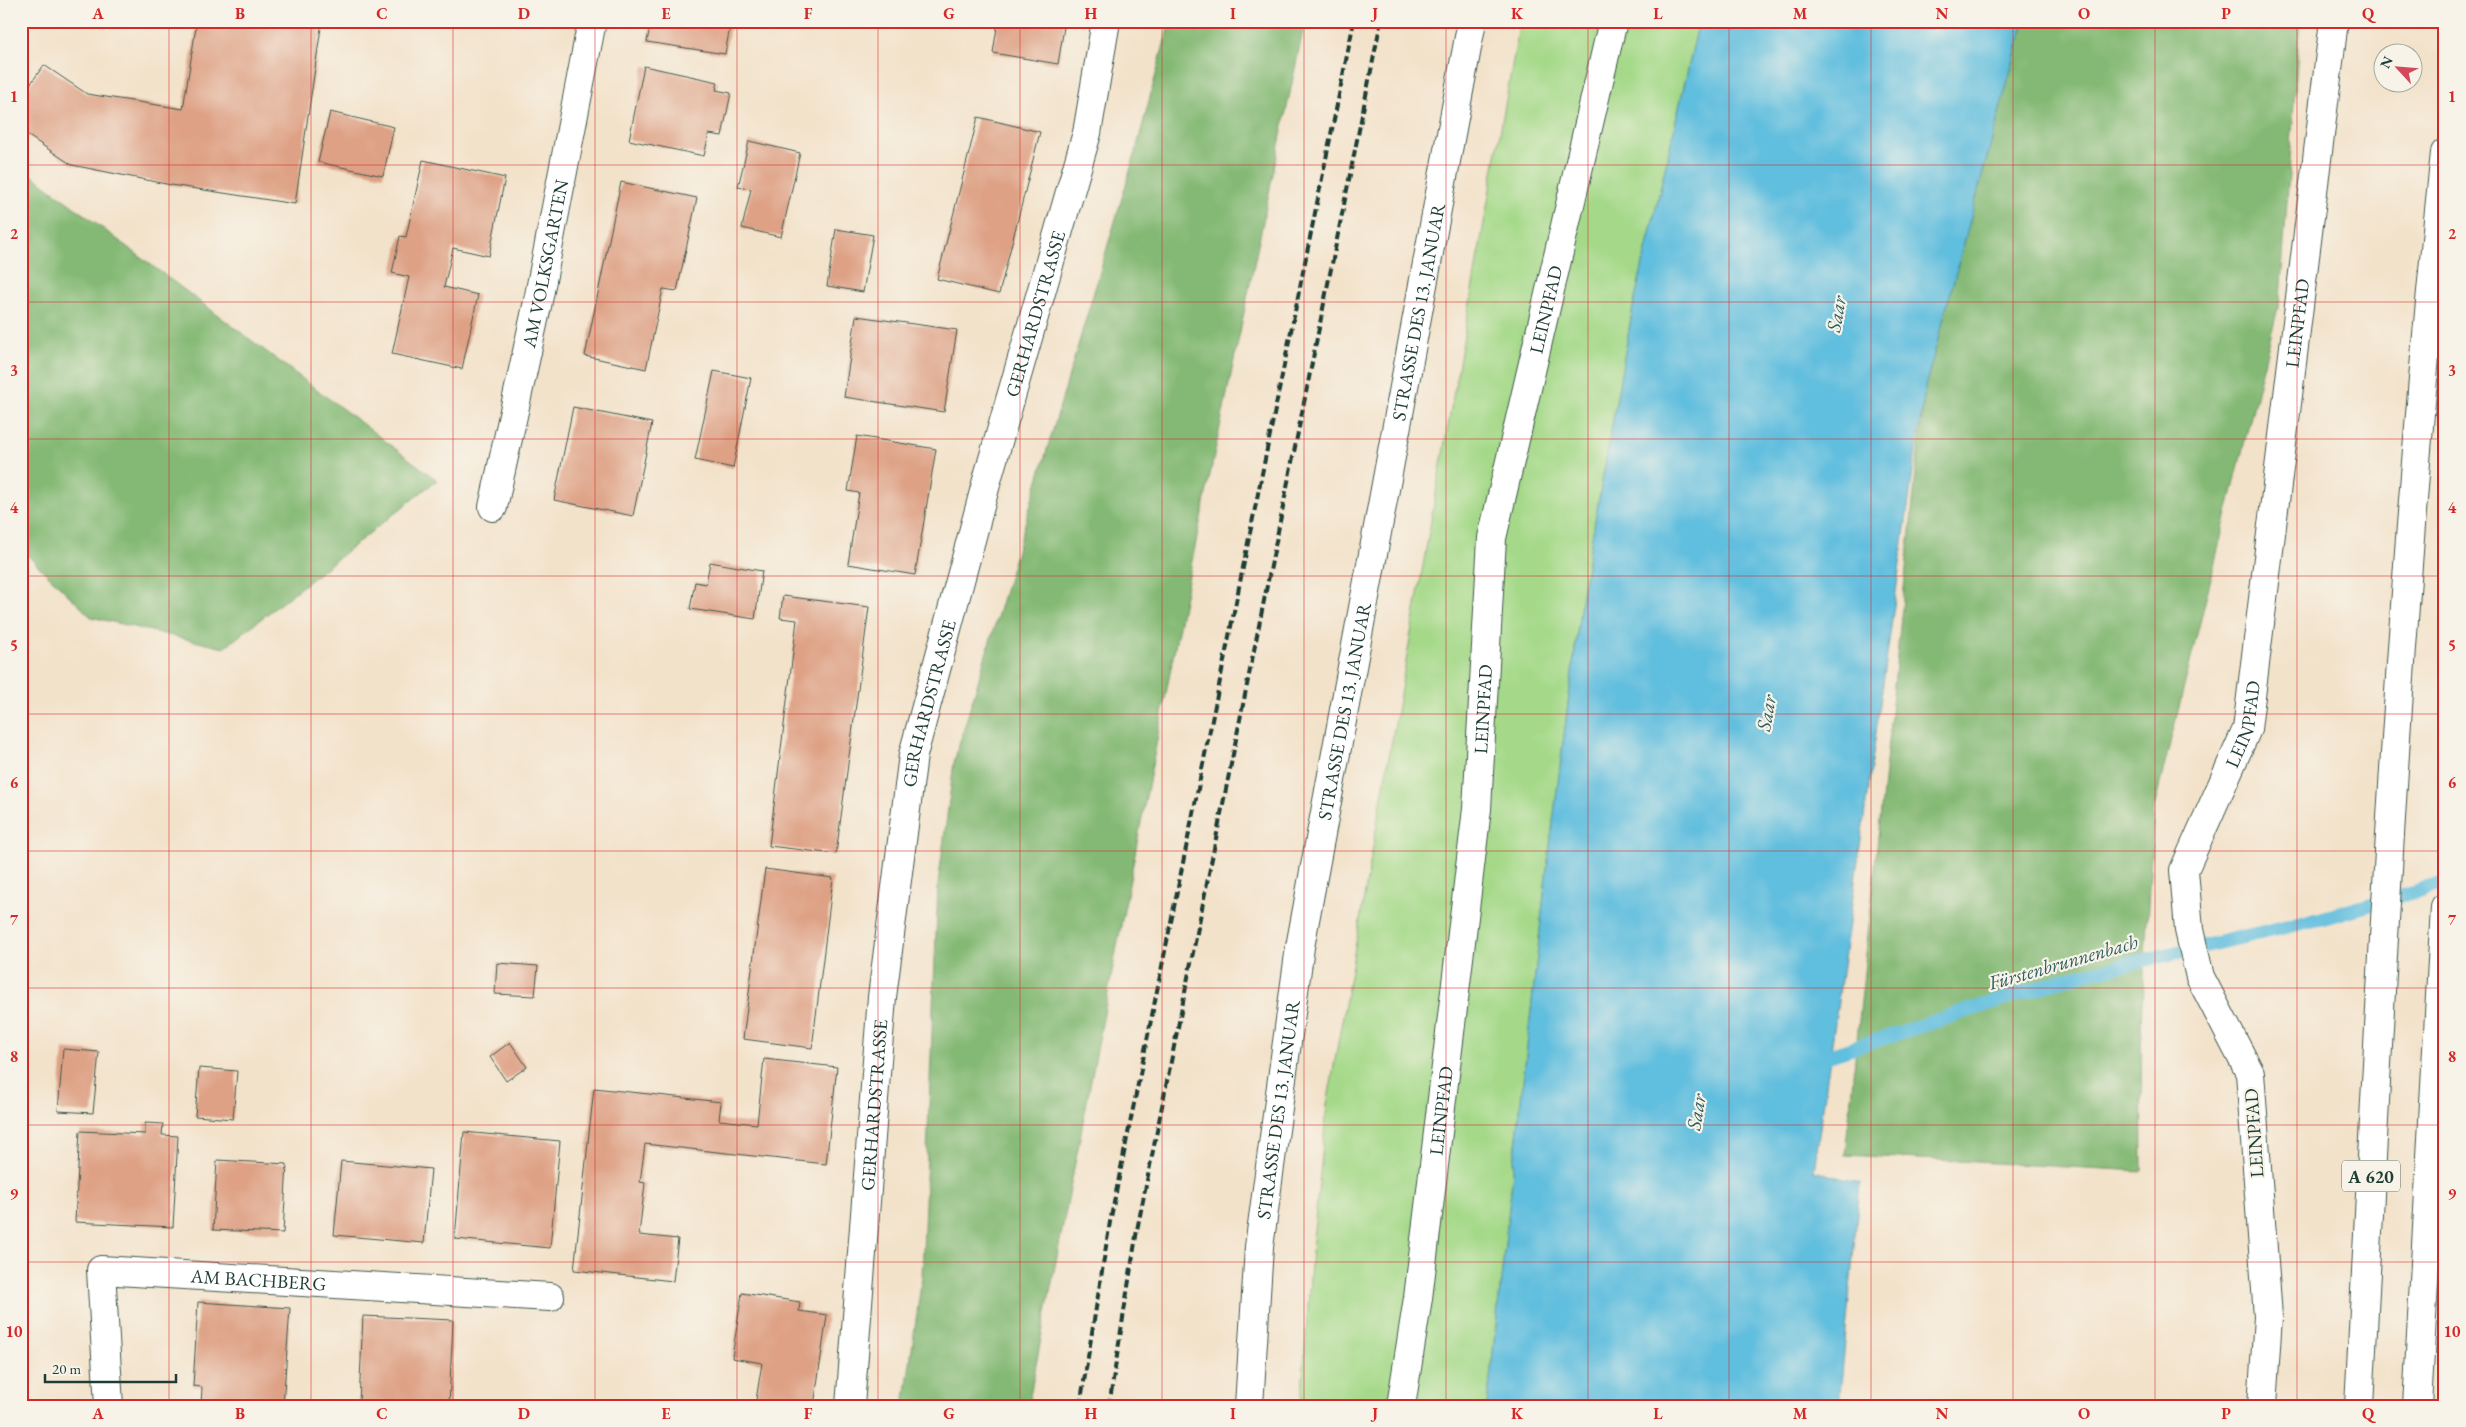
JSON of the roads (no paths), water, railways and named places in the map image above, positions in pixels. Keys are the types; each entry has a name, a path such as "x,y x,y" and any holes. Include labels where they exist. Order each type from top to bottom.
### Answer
{"main road":[{"name":"AM VOLKSGARTEN","path":"493,506 537,306 592,21"},
{"name":"GERHARDSTRASSE","path":"850,1406 882,997 913,756 989,473 1087,133 1106,21"},
{"name":"STRASSE DES 13. JANUAR","path":"1249,1406 1259,1247 1300,947 1472,21"},
{"name":"LEINPFAD","path":"1401,1406 1418,1298 1477,809 1492,538 1613,21"},
{"name":"LEINPFAD","path":"2262,1406 2268,1318 2250,1073 2200,978 2189,930 2184,870 2247,729 2334,21"},
{"name":"A 620","path":"2359,1406 2389,832 2412,506 2445,153"},
{"path":"2417,1406 2445,906"},
{"name":"AM BACHBERG","path":"109,1406 101,1270 550,1296"}],"water":[{"name":"Saar","path":"1699,21 2024,21 1925,387 1814,1171 1860,1183 1839,1406 1487,1406 1545,885 1582,594 1633,307"}],"waterway":[{"name":"Fürstenbrunnenbach","path":"1813,1061 2068,978 2323,918 2445,883"}],"railway":[{"path":"1080,1406 1110,1222 1354,21"},
{"path":"1109,1406 1137,1230 1381,21"}]}
